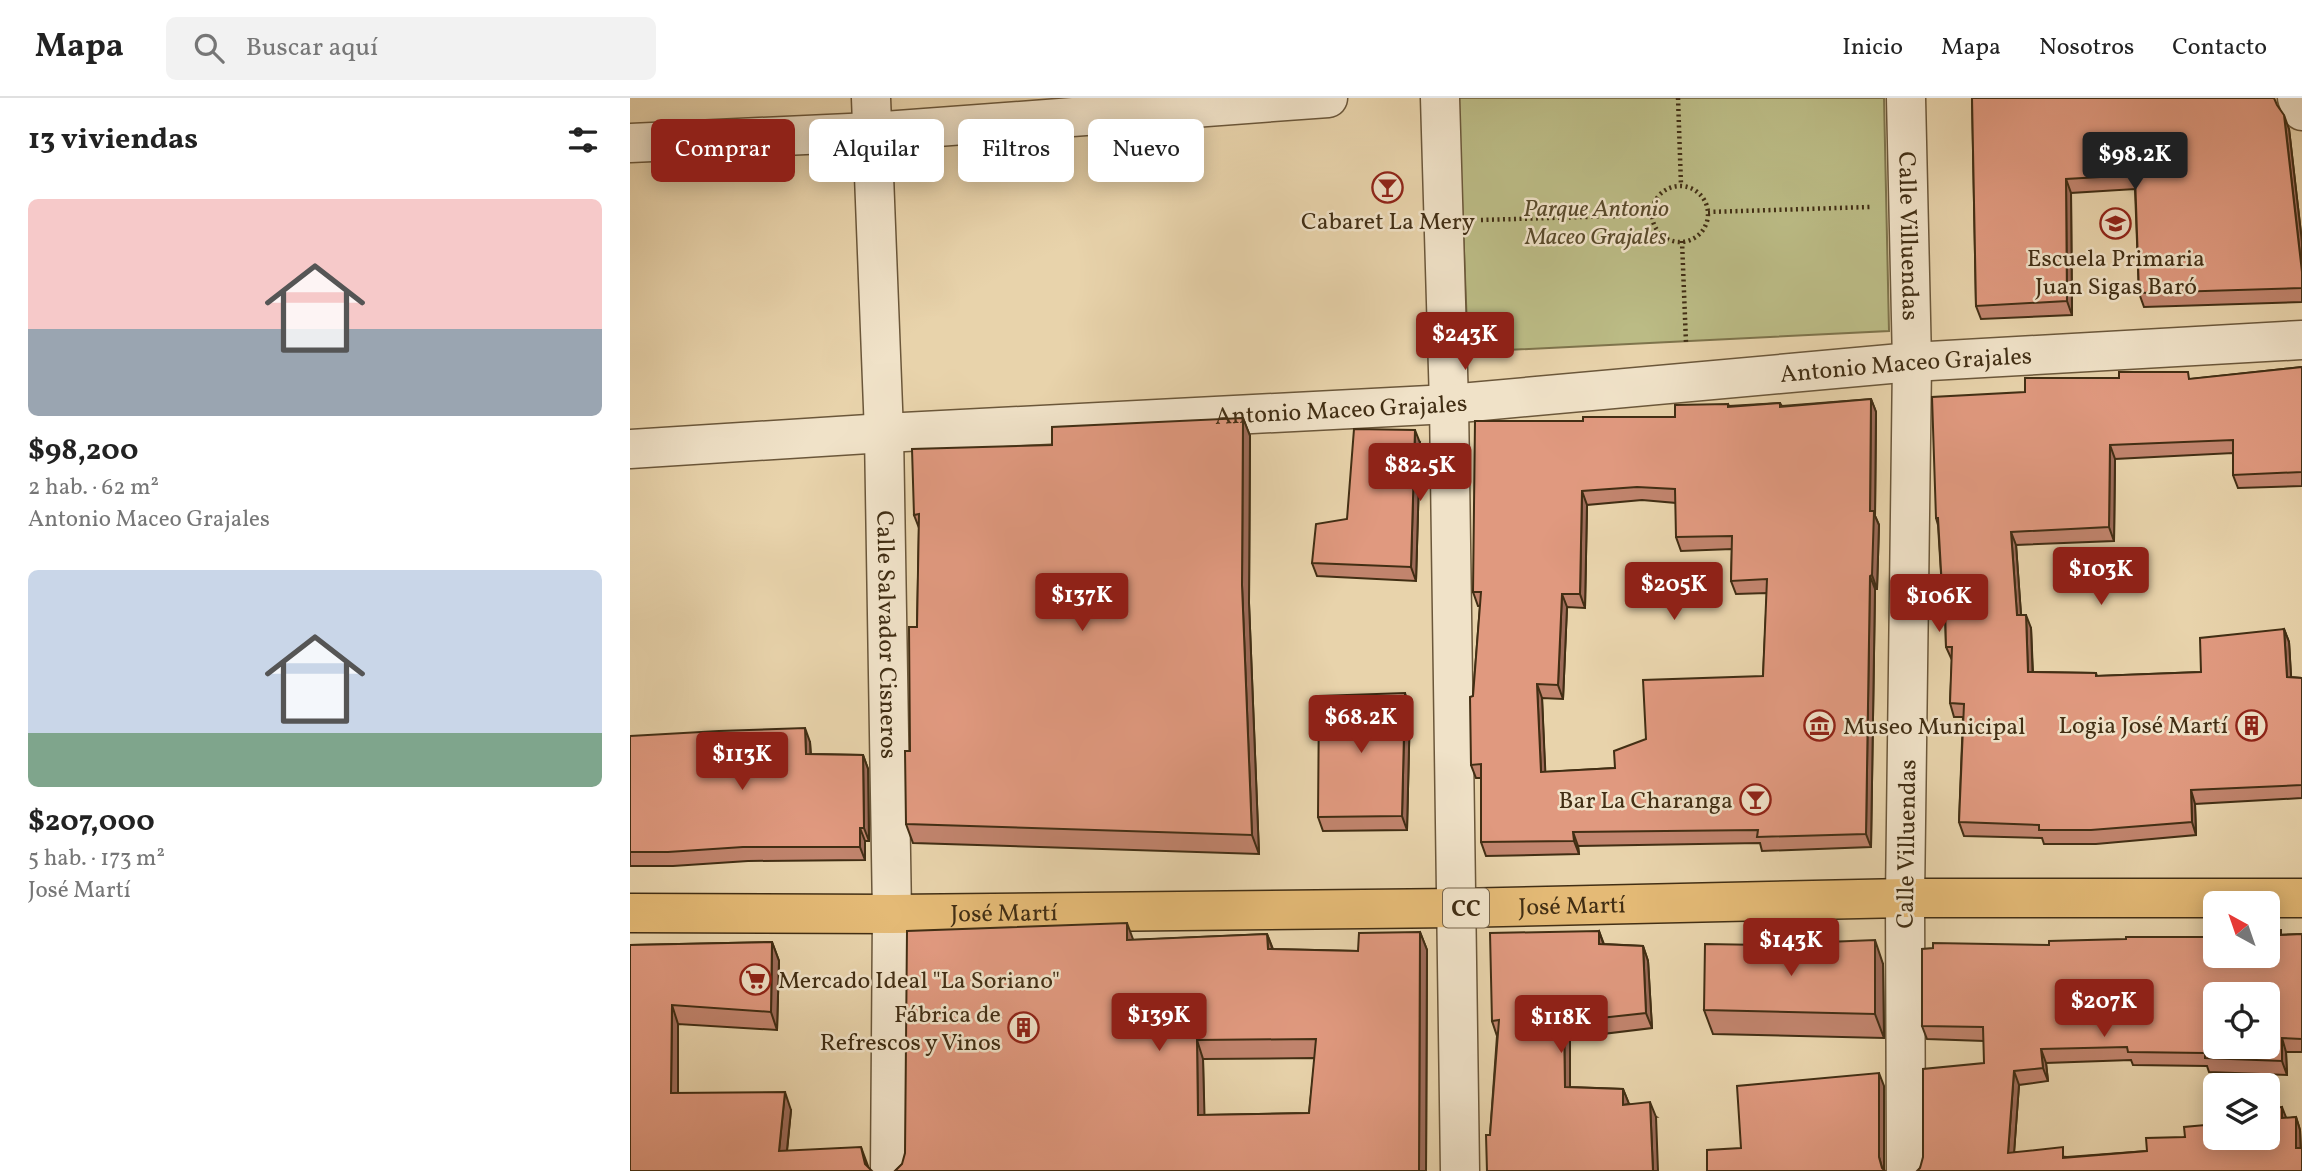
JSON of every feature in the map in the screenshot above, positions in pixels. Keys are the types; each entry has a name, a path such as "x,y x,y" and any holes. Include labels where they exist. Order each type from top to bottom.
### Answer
{"main road":[{"name":"José Martí","path":"630,914 1456,908 1905,898 2302,898"}],"street":[{"path":"630,143 871,115 1328,98"},
{"path":"1440,98 1449,404 1460,1171"},
{"name":"Calle Villuendas","path":"1906,98 1912,362 1905,898 1906,1171"},
{"path":"2297,98 2302,111"},
{"name":"Calle Salvador Cisneros","path":"871,115 884,433 892,914 890,1171"},
{"name":"Antonio Maceo Grajales","path":"630,449 1449,404 1912,362 2302,340"}],"path":[{"path":"1678,98 1681,185"},
{"path":"1681,185 1694,189 1704,198 1708,212 1704,228 1696,236 1675,242 1657,230 1652,215 1658,197 1667,188 1681,185"},
{"path":"1708,212 1909,206"},
{"path":"1442,221 1652,215"},
{"path":"1682,241 1687,382"}],"green space":[{"name":"Parque Antonio Maceo Grajales","path":"1458,98 1884,98 1889,331 1468,352"}],"building":[{"name":"Escuela Primaria Juan Sigas Baró","path":"1972,98 2274,98 2284,115 2302,288 2139,293 2135,175 2066,179 2067,301 1976,306"},
{"path":"2302,367 2302,472 2233,475 2233,440 2110,445 2109,527 2011,532 2017,615 2026,615 2028,672 2096,673 2096,676 2201,672 2200,638 2284,629 2287,677 2302,678 2302,785 2191,790 2192,822 2091,830 2039,830 2039,825 1959,822 1964,704 1950,703 1952,647 1946,647 1945,605 1936,518 1932,397 2025,392 2025,378 2119,378 2119,372 2188,372 2189,379"},
{"path":"1871,399 1870,511 1874,511 1870,576 1866,834 1757,837 1758,830 1573,832 1574,841 1481,842 1481,764 1471,765 1470,697 1473,696 1481,592 1473,592 1475,421 1583,421 1583,417 1675,417 1675,405 1728,404 1728,407 1780,403 1780,407","holes":["1637,487 1675,489 1676,537 1732,536 1731,581 1767,579 1763,676 1643,680 1646,739 1614,751 1615,768 1541,772 1537,684 1558,685 1562,594 1580,594 1582,491"]},
{"path":"1243,418 1242,585 1252,835 906,824 905,751 910,751 909,627 917,627 919,514 914,515 912,449 1052,445 1052,427"},
{"path":"1354,429 1415,430 1411,567 1312,563 1316,524 1347,519"},
{"path":"1405,693 1402,816 1318,817 1319,696"},
{"path":"805,728 806,754 863,755 864,828 860,828 860,847 743,847 630,852 630,736"},
{"path":"1127,923 1127,940 1267,934 1268,949 1358,951 1359,933 1420,932 1419,1171 895,1171 902,1164 905,1153 907,931","holes":["1316,1039 1309,1113 1198,1115 1197,1040"]},
{"path":"2280,930 2281,935 2302,934 2302,1039 2282,1038 2282,1061 2231,1059 2280,1059 2280,982 2203,982 2203,1053 2128,1052 2127,1047 2041,1049 2043,1068 2014,1071 2008,1153 2063,1147 2063,1158 2147,1151 2146,1138 2185,1137 2184,1127 2203,1125 2203,1150 2280,1150 2282,1107 2282,1118 2296,1117 2296,1148 2302,1148 2302,1171 1917,1171 1923,1157 1923,1069 1984,1063 1983,1027 1922,1026 1922,949 1933,948 1933,943 2049,945 2049,941 2203,937 2203,968 2280,968"},
{"path":"1599,931 1599,944 1643,946 1646,1013 1564,1022 1565,1087 1623,1089 1623,1105 1650,1102 1653,1171 1487,1171 1486,1135 1490,1135 1499,1020 1492,1021 1490,933"},
{"path":"1875,940 1875,1014 1704,1010 1705,944 1827,946 1827,942"},
{"path":"772,942 771,1012 672,1005 671,1093 785,1092 779,1151 861,1147 865,1164 872,1171 630,1171 630,945"},
{"path":"1879,1073 1879,1157 1885,1171 1707,1171 1707,1150 1741,1148 1737,1086"}],"place":[{"name":"Cabaret La Mery","path":"1388,187"},
{"name":"Escuela Primaria Juan Sigas Baró","path":"2116,224"},
{"name":"Logia José Martí","path":"2251,725"},
{"name":"Museo Municipal","path":"1820,726"},
{"name":"Bar La Charanga","path":"1756,800"},
{"name":"Mercado Ideal \"La Soriano\"","path":"755,980"},
{"name":"Fábrica de Refrescos y Vinos","path":"1024,1028"}]}
